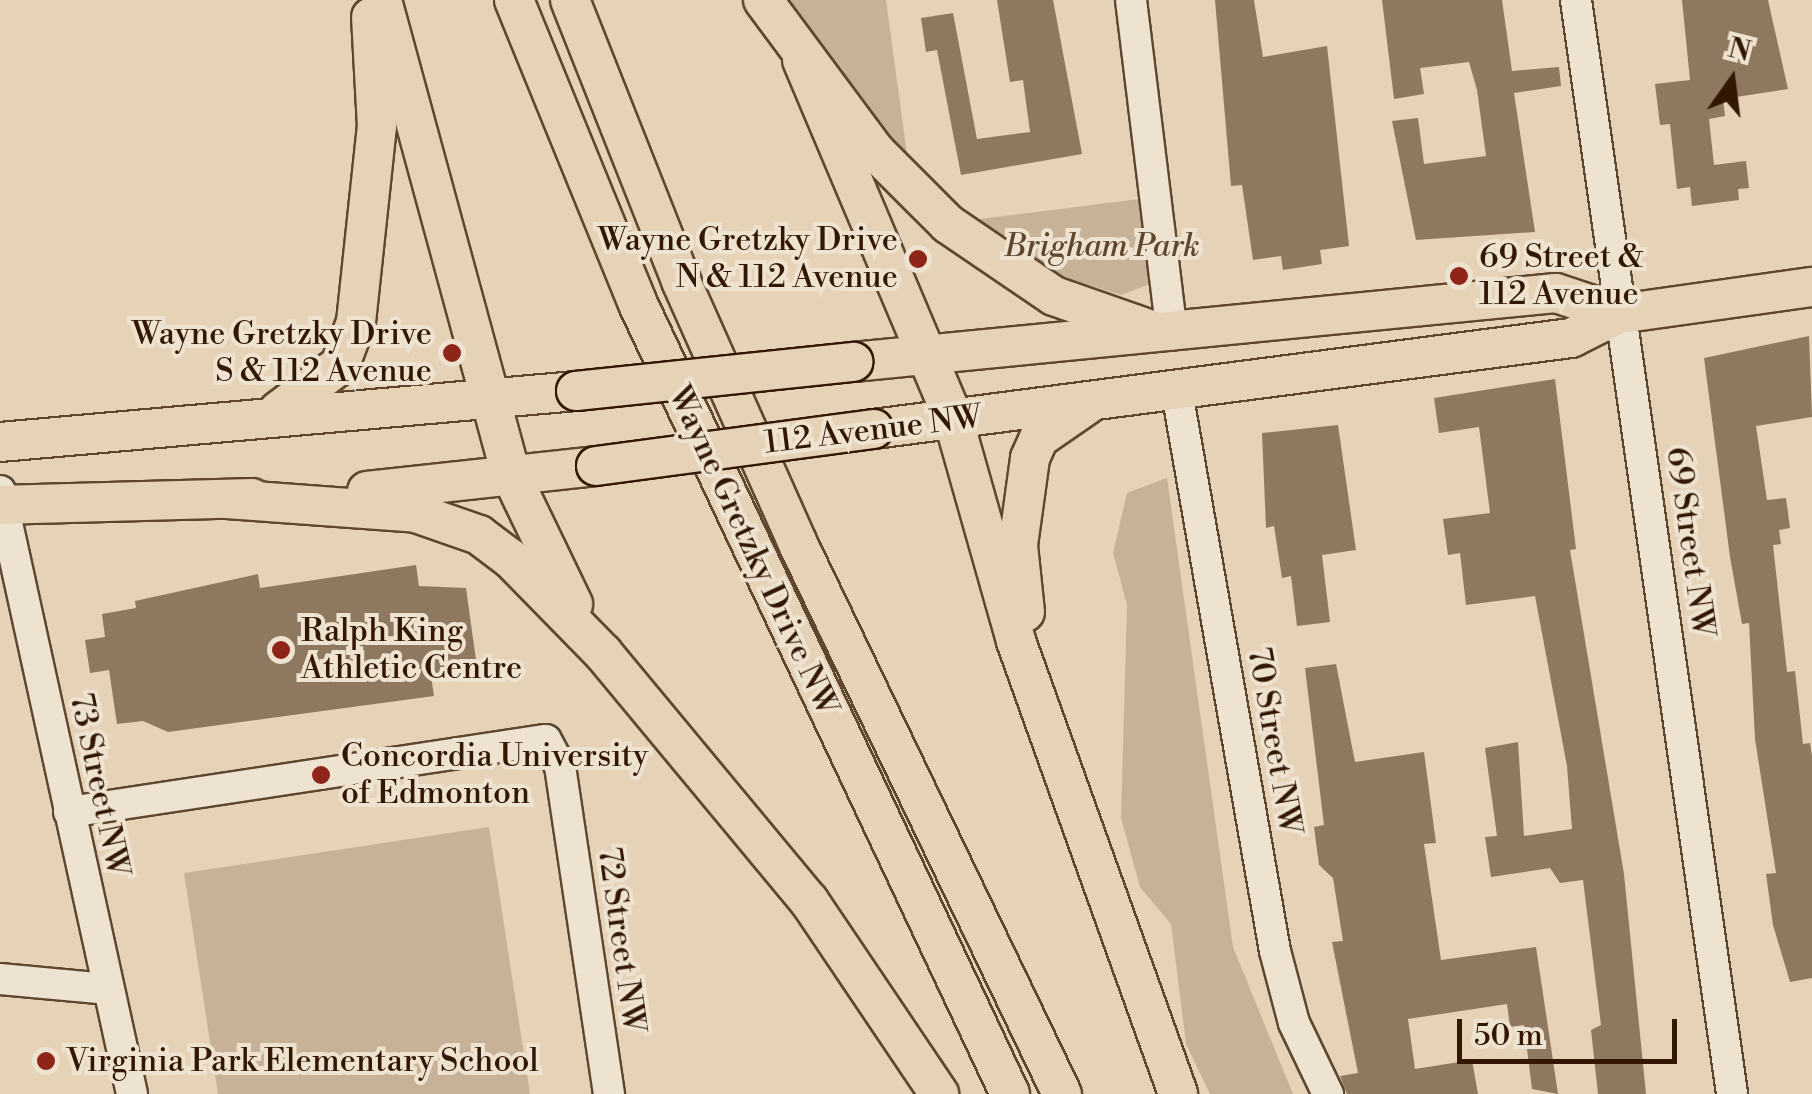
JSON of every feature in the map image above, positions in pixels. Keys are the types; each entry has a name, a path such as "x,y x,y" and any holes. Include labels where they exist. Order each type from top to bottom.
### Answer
{"main road":[{"path":"268,416 326,380 356,322 376,127 370,0"},
{"path":"382,0 512,477 540,548 602,653"},
{"name":"Wayne Gretzky Drive NW","path":"514,0 638,304 1010,1094"},
{"name":"Wayne Gretzky Drive NW","path":"570,0 681,280 790,526 1062,1094"},
{"path":"763,0 802,60 876,152 1007,271 1170,335"},
{"path":"802,60 953,418 1016,641 1035,678 1178,1094"},
{"name":"112 Avenue NW","path":"1,500 228,500 512,477 1571,338 1619,314 1812,288"},
{"name":"112 Avenue NW","path":"0,442 268,416 493,400 853,362 1170,335 1556,293 1619,314"},
{"path":"1035,678 1018,545 1027,473 1039,438 1091,402"},
{"path":"228,500 446,520 510,558 602,653 809,901 939,1094"}],"street":[{"path":"1132,0 1170,335"},
{"name":"69 Street NW","path":"1576,0 1732,1094"},
{"name":"70 Street NW","path":"1177,392 1275,951 1294,1023 1328,1094"},
{"name":"73 Street NW","path":"1,500 132,1094"},
{"name":"72 Street NW","path":"69,812 546,740 560,766 609,1094"},
{"path":"0,979 107,989"}],"green space":[{"name":"Brigham Park","path":"789,0 886,0 907,154 972,220 1139,199 1150,284 1121,295 1011,261 874,129"},
{"path":"1167,478 1233,947 1293,1094 1210,1094 1186,1044 1171,924 1140,887 1121,818 1127,605 1113,553 1127,493"},
{"path":"489,827 530,1094 218,1094 184,873"}],"building":[{"path":"997,0 1053,0 1082,154 961,175 937,50 926,52 921,18 953,13 977,139 1030,132 1023,80 1010,82"},
{"path":"1215,0 1254,0 1263,57 1327,46 1349,246 1320,250 1322,264 1283,270 1281,256 1253,260 1242,185 1231,186"},
{"path":"1382,0 1502,0 1512,71 1559,67 1561,86 1514,93 1535,232 1416,240 1392,121 1418,118 1424,164 1486,156 1477,90 1469,62 1420,68 1424,94 1394,99"},
{"path":"1682,0 1768,0 1788,89 1723,99 1725,116 1709,119 1714,165 1746,161 1749,188 1738,189 1739,200 1692,206 1690,187 1677,189 1670,124 1660,125 1655,84 1690,80"},
{"path":"1809,336 1812,417 1756,426 1767,500 1786,498 1790,528 1779,530 1781,544 1773,545 1787,672 1795,671 1803,744 1810,743 1812,756 1812,978 1790,982 1773,925 1766,874 1776,873 1755,739 1749,623 1742,624 1730,557 1704,358"},
{"path":"1555,379 1576,549 1570,550 1624,874 1646,1094 1598,1094 1591,1030 1601,1025 1583,880 1560,883 1550,868 1491,877 1485,837 1497,836 1485,748 1518,742 1524,836 1572,829 1567,766 1535,596 1466,605 1460,553 1448,555 1443,519 1490,513 1479,427 1439,433 1434,398"},
{"path":"1338,425 1356,550 1322,555 1330,622 1297,626 1291,576 1282,578 1274,526 1266,528 1262,433"},
{"name":"Concordia University of Edmonton","path":"416,565 419,586 466,588 476,660 431,676 434,696 168,732 143,721 117,724 109,670 90,673 85,640 105,637 102,614 136,608 135,601 258,574 260,588"},
{"path":"1336,664 1355,762 1424,752 1436,843 1424,844 1441,960 1536,947 1558,1094 1532,1089 1524,1025 1510,1027 1507,1004 1408,1019 1415,1069 1472,1060 1478,1094 1347,1094 1340,1076 1358,1073 1332,942 1343,941 1333,878 1319,865 1314,827 1324,825 1305,668"}],"place":[{"name":"Wayne Gretzky Drive N & 112 Avenue","path":"918,259"},
{"name":"69 Street & 112 Avenue","path":"1459,276"},
{"name":"Wayne Gretzky Drive S & 112 Avenue","path":"452,353"},
{"name":"Ralph King Athletic Centre","path":"281,650"},
{"name":"Concordia University of Edmonton","path":"321,775"},
{"name":"Virginia Park Elementary School","path":"46,1061"}]}
